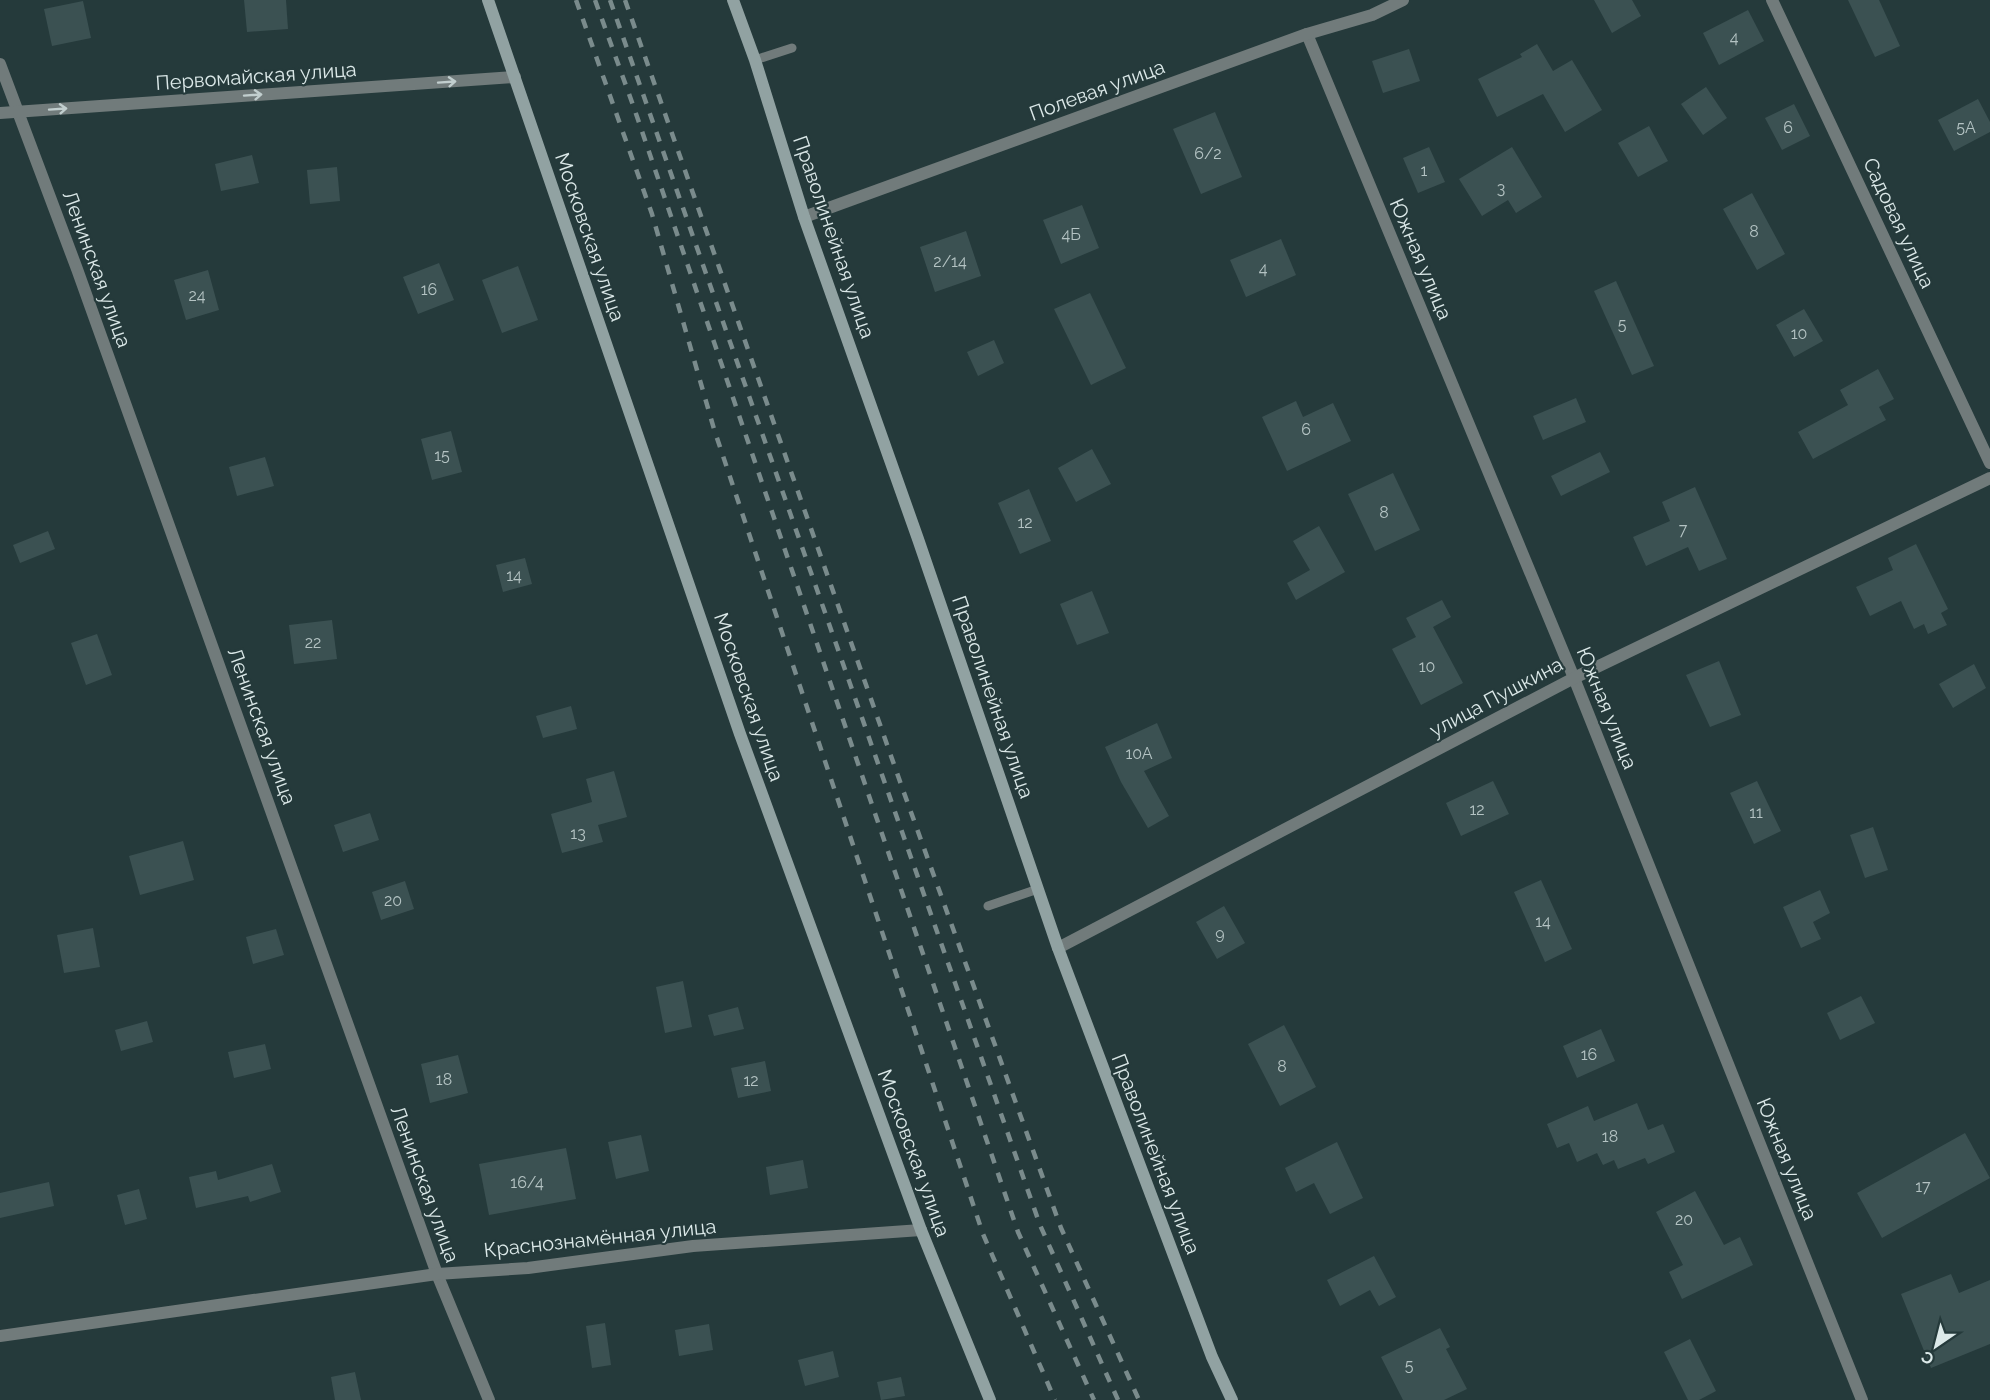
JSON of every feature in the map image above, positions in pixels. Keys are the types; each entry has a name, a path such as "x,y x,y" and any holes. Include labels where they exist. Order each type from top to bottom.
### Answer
{"main road":[{"name":"Московская улица","path":"488,0 740,734 921,1230 990,1400"},
{"name":"Праволинейная улица","path":"733,0 755,60 804,217 918,539 1058,948 1212,1357 1232,1400"}],"street":[{"name":"Полевая улица","path":"804,217 1307,34 1372,15 1403,0"},
{"name":"Садовая улица","path":"1772,0 1990,463"},
{"name":"Южная улица","path":"1307,34 1574,678 1862,1400"},
{"name":"Ленинская улица","path":"0,64 97,325 437,1274 489,1400"},
{"name":"Первомайская улица","path":"0,113 515,77"},
{"name":"улица Пушкина","path":"1058,948 1574,678 1990,478"},
{"name":"Краснознамённая улица","path":"0,1336 437,1274 528,1268 693,1246 921,1230"}],"lane":[{"path":"755,60 792,48"},
{"path":"988,906 1038,889"}],"building":[{"path":"244,0 286,0 288,29 247,32"},
{"path":"1594,0 1632,0 1641,16 1612,33"},
{"path":"1848,0 1879,0 1900,46 1875,57"},
{"path":"83,1 91,38 52,46 44,9"},
{"path":"1748,10 1764,41 1719,65 1703,33"},
{"path":"1537,44 1553,71 1572,60 1602,110 1565,132 1543,94 1497,117 1478,79 1522,57 1520,54"},
{"path":"1409,49 1420,81 1383,93 1372,61"},
{"path":"1706,87 1727,118 1703,135 1681,104"},
{"path":"1978,99 1990,122 1990,132 1954,151 1938,120"},
{"path":"1794,104 1810,136 1782,150 1765,118"},
{"path":"1215,112 1242,177 1201,194 1173,129"},
{"path":"1649,126 1668,161 1638,177 1618,143"},
{"path":"1429,147 1445,182 1418,193 1403,158"},
{"path":"1512,147 1542,197 1516,213 1508,200 1482,216 1459,179"},
{"path":"252,155 259,183 221,191 215,164"},
{"path":"337,167 340,201 310,204 307,170"},
{"path":"1752,193 1785,254 1757,270 1723,209"},
{"path":"1082,205 1099,248 1061,264 1043,220"},
{"path":"966,231 981,276 935,292 920,247"},
{"path":"1281,239 1296,275 1246,297 1230,260"},
{"path":"439,263 454,300 418,314 403,277"},
{"path":"518,266 538,320 502,333 482,280"},
{"path":"208,270 219,310 186,320 174,280"},
{"path":"1616,281 1654,366 1632,375 1594,291"},
{"path":"1090,293 1126,368 1091,385 1054,309"},
{"path":"1804,309 1823,341 1794,357 1776,325"},
{"path":"994,340 1004,363 978,376 967,352"},
{"path":"1878,369 1894,399 1879,407 1886,420 1813,459 1798,432 1848,405 1840,390"},
{"path":"1576,398 1586,422 1543,440 1533,416"},
{"path":"1296,401 1303,417 1333,403 1351,441 1287,471 1262,417"},
{"path":"451,431 462,472 432,480 421,439"},
{"path":"1092,449 1111,484 1076,502 1058,468"},
{"path":"1600,452 1610,472 1561,496 1551,476"},
{"path":"265,457 274,486 237,496 229,467"},
{"path":"1393,473 1420,530 1375,551 1348,494"},
{"path":"1695,487 1727,559 1699,571 1688,547 1646,566 1633,537 1670,521 1662,502"},
{"path":"1029,489 1051,541 1020,554 998,503"},
{"path":"1319,526 1345,572 1296,600 1287,583 1310,570 1293,541"},
{"path":"48,531 55,549 20,563 13,545"},
{"path":"1916,544 1948,609 1941,613 1947,625 1928,634 1924,624 1914,629 1901,601 1870,616 1856,587 1893,570 1888,558"},
{"path":"525,558 532,584 503,592 496,565"},
{"path":"1092,591 1109,633 1077,645 1060,604"},
{"path":"1442,600 1451,617 1433,627 1463,683 1421,705 1392,649 1416,637 1406,618"},
{"path":"332,620 337,659 294,664 289,625"},
{"path":"97,634 112,675 86,685 71,643"},
{"path":"1719,661 1741,715 1710,727 1686,675"},
{"path":"1974,664 1986,688 1953,708 1939,684"},
{"path":"571,706 577,729 543,738 536,716"},
{"path":"1157,723 1172,758 1144,771 1169,816 1148,828 1121,782 1105,747"},
{"path":"614,771 627,817 598,825 603,842 562,853 551,814 592,802 586,779"},
{"path":"1493,781 1509,814 1461,836 1446,803"},
{"path":"1757,781 1781,831 1754,844 1730,793"},
{"path":"370,813 379,840 343,852 334,825"},
{"path":"1873,827 1888,870 1865,878 1850,835"},
{"path":"183,841 194,880 140,895 129,856"},
{"path":"1541,880 1572,949 1545,962 1514,892"},
{"path":"405,881 414,909 381,920 372,892"},
{"path":"1820,890 1830,913 1813,922 1821,939 1801,948 1783,907"},
{"path":"1224,906 1245,943 1217,959 1196,922"},
{"path":"93,928 100,967 64,973 57,935"},
{"path":"276,929 284,955 253,964 246,937"},
{"path":"683,981 692,1027 665,1033 656,987"},
{"path":"1861,996 1875,1023 1840,1040 1827,1013"},
{"path":"738,1007 744,1029 714,1036 708,1015"},
{"path":"147,1021 153,1042 121,1051 115,1030"},
{"path":"1284,1025 1316,1087 1280,1106 1248,1044"},
{"path":"1601,1029 1615,1061 1577,1078 1563,1046"},
{"path":"265,1044 271,1069 234,1078 228,1052"},
{"path":"458,1055 468,1093 430,1103 421,1064"},
{"path":"765,1061 771,1091 738,1098 731,1068"},
{"path":"1637,1103 1648,1130 1663,1124 1675,1152 1648,1164 1645,1158 1618,1169 1614,1160 1603,1165 1597,1153 1577,1162 1569,1143 1557,1148 1547,1124 1588,1106 1594,1121"},
{"path":"1965,1133 1990,1178 1882,1238 1857,1193"},
{"path":"641,1135 649,1171 616,1179 608,1142"},
{"path":"1337,1142 1363,1198 1330,1214 1314,1183 1296,1192 1285,1168"},
{"path":"566,1148 576,1199 489,1215 479,1164"},
{"path":"803,1160 808,1188 770,1195 766,1167"},
{"path":"272,1164 281,1192 250,1202 248,1196 196,1208 189,1177 216,1171 218,1180"},
{"path":"49,1182 54,1206 0,1218 0,1193"},
{"path":"139,1189 147,1219 125,1225 117,1195"},
{"path":"1695,1191 1724,1245 1740,1237 1753,1265 1682,1299 1669,1272 1683,1265 1656,1212"},
{"path":"1374,1256 1396,1297 1379,1306 1370,1290 1340,1306 1327,1280"},
{"path":"1951,1274 1959,1293 1990,1280 1990,1344 1931,1368 1901,1294"},
{"path":"605,1323 611,1365 592,1368 586,1326"},
{"path":"709,1324 713,1350 679,1356 675,1330"},
{"path":"1440,1328 1450,1347 1446,1349 1467,1389 1444,1400 1403,1400 1381,1357"},
{"path":"1690,1339 1716,1391 1699,1400 1688,1400 1664,1352"},
{"path":"833,1351 839,1377 805,1386 798,1360"},
{"path":"355,1372 361,1400 335,1400 331,1377"},
{"path":"901,1377 905,1396 881,1400 877,1382"}],"railway":[{"path":"576,0 652,214 714,429 983,1234 1055,1400"},
{"path":"595,0 633,105 1018,1232 1094,1400"},
{"path":"610,0 1040,1225 1118,1400"},
{"path":"625,0 903,790 1061,1228 1139,1400"}]}
